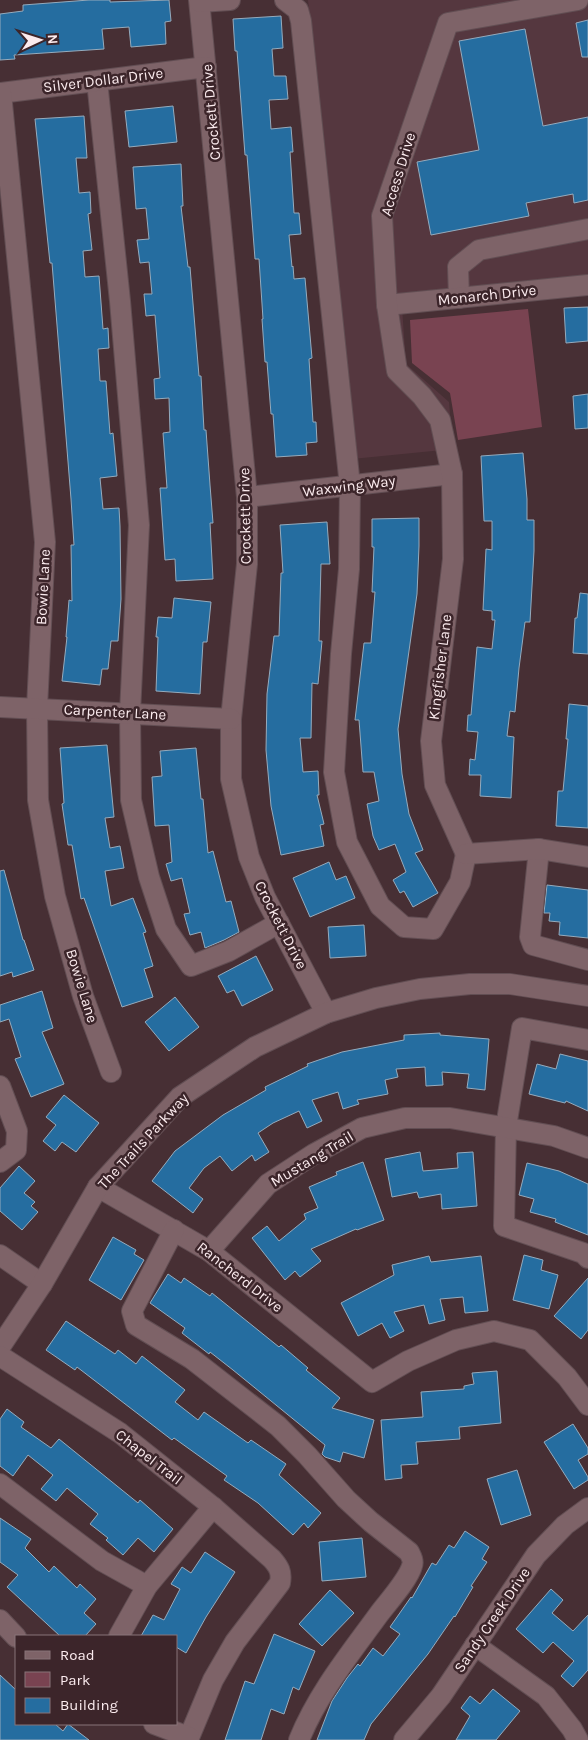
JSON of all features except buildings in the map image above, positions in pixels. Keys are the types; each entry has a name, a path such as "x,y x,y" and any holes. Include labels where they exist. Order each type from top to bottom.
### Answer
{"street":[{"path":"200,1 230,0"},
{"path":"285,0 298,10 301,21 350,486 349,569 341,654 334,772 347,842 380,906 404,927 433,929 460,882 466,854 539,849 588,857"},
{"name":"Access Drive","path":"452,474 440,420 422,396 396,371 387,305 382,216 448,23 578,0"},
{"name":"Crockett Drive","path":"200,1 247,498 247,564 231,719 231,780 249,857 265,897 326,1013"},
{"name":"Silver Dollar Drive","path":"0,93 206,67"},
{"path":"97,81 120,301 139,525 130,713 131,800 149,877 166,929 191,966 229,950 279,923"},
{"name":"Bowie Lane","path":"0,93 45,542 37,708 38,800 55,896 83,996 111,1072"},
{"path":"459,298 458,267 479,250 588,229"},
{"name":"Monarch Drive","path":"387,305 588,285"},
{"name":"Waxwing Way","path":"247,498 452,474"},
{"name":"Kingfisher Lane","path":"452,474 453,559 431,740 435,785 466,854"},
{"name":"Carpenter Lane","path":"0,707 231,719"},
{"path":"539,849 530,938 533,945 588,960"},
{"name":"The Trails Parkway","path":"0,1347 42,1284 98,1188 180,1097 255,1047 326,1013 376,998 420,989 470,984 510,984 588,996"},
{"path":"588,1040 522,1028 506,1127 504,1226 583,1253 588,1258"},
{"path":"0,1086 16,1131 16,1150 0,1162"},
{"name":"Mustang Trail","path":"209,1251 268,1184 314,1154 362,1128 405,1118 450,1118 554,1136 588,1148"},
{"name":"Rancherd Drive","path":"98,1188 209,1251 372,1382 408,1361 456,1340 494,1331 530,1340 567,1377 588,1405"},
{"path":"174,1230 132,1311 136,1325 192,1359 278,1426 346,1499 370,1522 409,1552 412,1558 412,1566 403,1582 342,1663 321,1695 299,1740"},
{"path":"0,1255 42,1284"},
{"name":"Chapel Trail","path":"0,1356 120,1433 213,1506 280,1568 282,1576 280,1583 234,1642 213,1680 188,1739"},
{"path":"0,1484 102,1561 147,1586"},
{"path":"120,1635 147,1586 213,1506"},
{"name":"Sandy Creek Drive","path":"404,1740 441,1696 536,1555 564,1525 588,1508"},
{"path":"0,1620 15,1636"},
{"path":"475,1645 546,1696 572,1729 578,1740"},
{"path":"156,1725 188,1739"}],"shaded area":[{"path":"308,0 588,0 588,275 401,293 406,364 449,402 453,449 352,459"}],"green space":[{"path":"528,309 542,427 458,440 450,393 412,363 410,320"}]}
